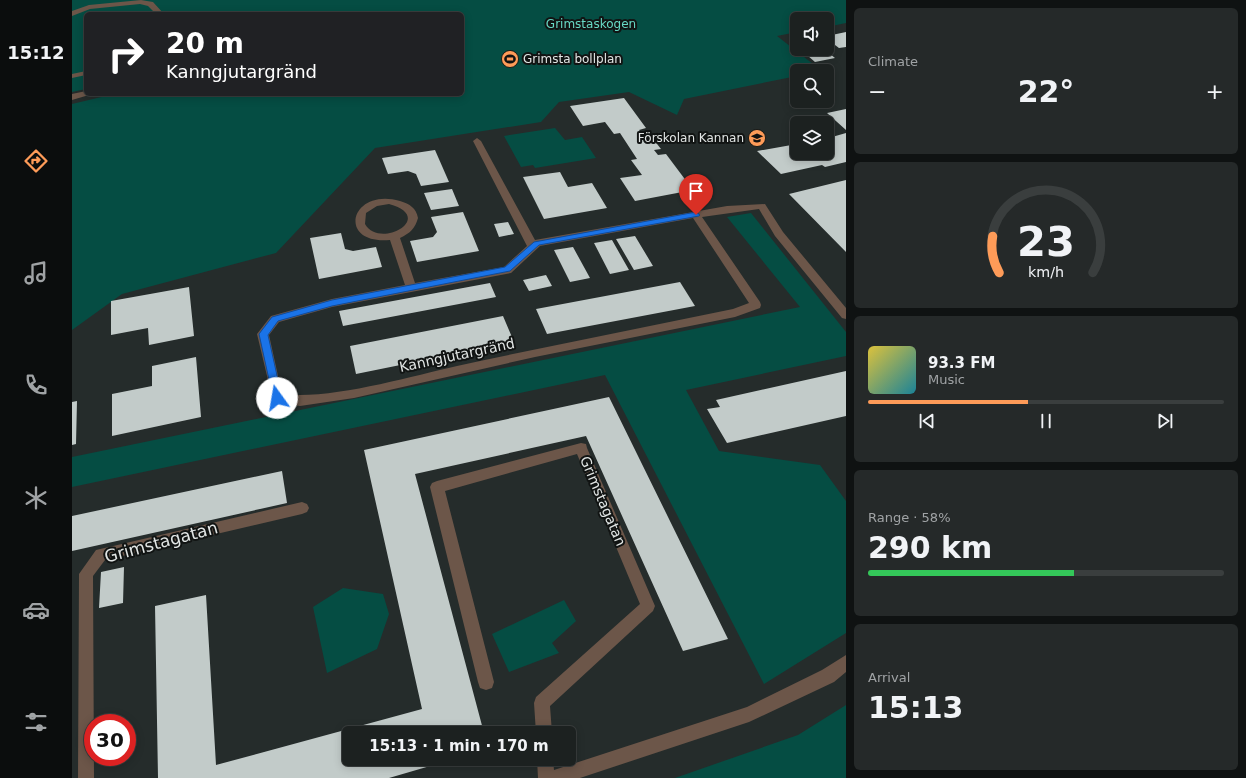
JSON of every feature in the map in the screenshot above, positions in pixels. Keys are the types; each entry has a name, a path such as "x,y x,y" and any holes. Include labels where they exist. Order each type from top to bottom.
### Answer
{"street":[{"path":"72,14 89,7 140,2 150,4 158,12"},
{"path":"72,76 84,73"},
{"path":"72,96 84,93"},
{"path":"477,141 533,247"},
{"path":"389,201 398,203 412,211 415,217 414,223 410,229 394,236 374,236 366,233 358,222 360,215 371,205 389,201"},
{"name":"Kanngjutargränd","path":"696,215 756,305 735,313 535,353 354,394 300,402 277,398 263,334 275,319 332,303 507,270 537,243 696,215 762,206 779,234 846,315"},
{"path":"394,236 411,287"},
{"name":"Grimstagatan","path":"486,682 437,487 581,448 648,606 542,703 544,726"},
{"name":"Grimstagatan","path":"86,778 86,574 101,555 302,508"},
{"path":"555,778 749,714 828,676 846,663"},
{"path":"545,766 546,778"}],"green space":[{"name":"Grimstaskogen","path":"72,0 846,0 846,23 834,26 834,12 790,12 790,33 777,36 790,46 790,56 803,56 813,64 790,64 790,77 684,99 677,115 629,92 559,102 541,122 375,148 276,253 122,294 72,330 72,104 106,96 464,96 464,12 84,12 84,89 72,92"},
{"path":"555,128 565,140 582,137 596,158 535,168 533,165 521,167 504,136"},
{"path":"751,213 846,332 846,356 686,390 719,451 820,465 846,501 846,633 764,684 605,375 72,487 72,457 800,307 727,217"},
{"path":"343,588 383,594 389,614 377,649 327,673 313,607"},
{"path":"564,600 576,621 552,643 559,653 509,672 492,634"},
{"path":"846,705 846,778 675,778 798,735"}],"building":[{"path":"846,32 846,47 839,48 834,44 834,35"},
{"path":"808,56 833,56 835,58 815,62"},
{"path":"624,98 646,128 639,130 643,136 650,135 661,149 654,150 658,155 666,154 693,190 635,201 620,178 642,175 631,160 637,159 620,133 614,134 605,122 583,126 570,106"},
{"path":"846,109 846,130 834,119 834,116 830,116 827,113"},
{"path":"846,133 846,162 825,167 822,165 781,174 757,151 790,145 790,160 834,160 834,136"},
{"path":"435,150 449,182 421,186 416,174 408,171 388,174 382,158"},
{"path":"560,172 568,187 592,183 607,208 544,219 523,177"},
{"path":"846,180 846,252 789,194"},
{"path":"452,189 459,206 431,210 424,193"},
{"path":"463,212 479,251 417,262 410,241 433,237 437,232 431,217"},
{"path":"508,222 514,234 499,237 494,224"},
{"path":"341,233 345,249 353,251 376,247 382,267 319,279 310,238"},
{"path":"635,236 653,266 634,270 616,239"},
{"path":"612,240 629,270 610,274 594,243"},
{"path":"573,247 590,278 570,282 554,250"},
{"path":"546,275 552,286 529,291 523,280"},
{"path":"680,282 695,306 547,334 536,309"},
{"path":"490,283 496,297 343,326 339,311"},
{"path":"189,287 194,336 149,345 148,328 111,335 111,301"},
{"path":"503,316 514,342 356,374 350,346"},
{"path":"196,357 201,417 112,436 112,394 152,386 152,366"},
{"path":"846,371 846,416 727,443 707,409 720,407 716,400"},
{"path":"609,397 728,639 683,651 586,436 415,474 482,726 359,726 422,709 364,450"},
{"path":"77,401 76,444 72,445 72,402"},
{"path":"282,471 287,503 72,551 72,516"},
{"path":"124,567 123,603 99,608 101,572"},
{"path":"206,595 216,765 342,731 342,766 430,766 389,778 158,778 155,606"}],"place":[{"name":"Grimsta bollplan","path":"510,59"},
{"name":"Förskolan Kannan","path":"757,138"}],"route":[{"path":"277,398 263,334 275,319 332,303 507,270 537,243 696,215"}]}
